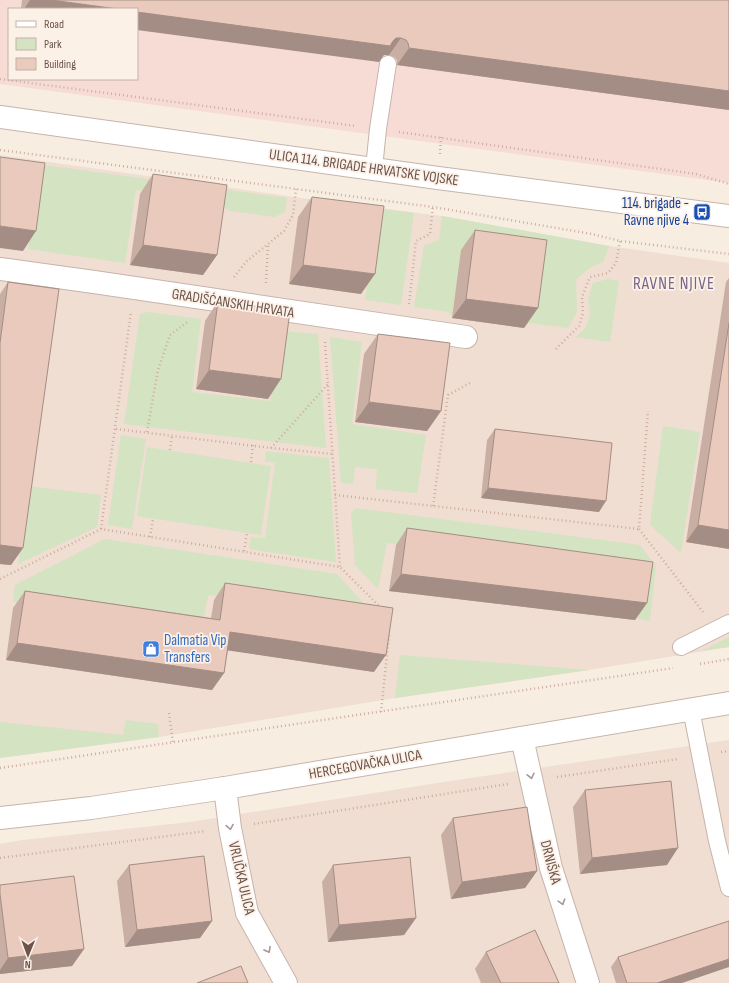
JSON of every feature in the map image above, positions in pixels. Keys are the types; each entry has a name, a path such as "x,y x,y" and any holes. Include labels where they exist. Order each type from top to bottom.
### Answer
{"street":[{"name":"ULICA 114. BRIGADE HRVATSKE VOJSKE","path":"0,117 729,216"},
{"name":"GRADIŠĆANSKIH HRVATA","path":"0,269 466,337"},
{"name":"HERCEGOVAČKA ULICA","path":"0,818 91,808 225,788 729,703"},
{"name":"DRNIŠKA","path":"522,738 551,868 588,983"},
{"name":"VRLIČKA ULICA","path":"225,788 230,828 247,913 286,983"}],"lane":[{"path":"374,168 378,129 388,64"},
{"path":"681,648 723,626"},
{"path":"691,709 717,841 729,888"}],"path":[{"path":"0,150 433,207 592,234 620,241 729,254"},
{"path":"147,432 158,370 170,335 211,300 233,278 247,261 284,231 293,215 296,189"},
{"path":"406,328 416,241 430,234 433,207"},
{"path":"556,349 580,326 583,313 582,297 590,277 608,273 616,263 620,241"},
{"path":"265,308 268,244"},
{"path":"101,529 135,288"},
{"path":"324,317 340,566"},
{"path":"271,448 328,384"},
{"path":"433,506 448,395 470,384"},
{"path":"639,529 648,411"},
{"path":"116,429 333,454"},
{"path":"170,450 172,436"},
{"path":"251,462 253,445"},
{"path":"335,495 639,529 723,626"},
{"path":"150,537 153,519"},
{"path":"0,579 101,529 340,566 385,612"},
{"path":"244,552 247,533"},
{"path":"381,712 389,633"},
{"path":"698,664 729,659"},
{"path":"0,768 675,668"},
{"path":"170,713 174,743"},
{"path":"0,858 230,828 729,751"}],"shaded area":[{"path":"0,0 729,0 729,183 0,84"},
{"path":"0,155 308,199 442,216 609,246 729,263 729,647 589,670 395,698 159,737 0,758"},
{"path":"729,740 729,983 0,983 0,844 23,840 190,822 444,782"}],"green space":[{"path":"0,159 287,198 285,212 274,217 230,211 217,201 136,190 125,263 28,249 36,178"},
{"path":"308,199 414,213 401,305 365,300 375,222 306,213"},
{"path":"442,216 609,246 603,262 588,269 576,280 577,312 568,328 529,323 524,328 533,260 461,250 452,318 449,312 414,307 424,246 439,240"},
{"path":"608,279 619,281 610,342 575,337 585,329 590,315 588,299 593,283"},
{"path":"147,312 201,319 192,392 270,401 281,331 318,334 326,448 124,424 140,314"},
{"path":"330,337 362,342 352,424 426,435 417,493 376,489 377,469 355,467 353,484 341,483"},
{"path":"663,426 700,432 681,553 650,525"},
{"path":"121,435 146,439 132,529 108,525"},
{"path":"147,447 271,466 261,535 137,516"},
{"path":"266,451 329,458 336,562 249,549 251,537 265,538 275,463 265,461"},
{"path":"28,486 101,495 97,527 18,564"},
{"path":"355,508 640,545 656,566 650,621 638,619 642,577 387,543 378,589 355,565 351,513"},
{"path":"105,539 337,574 380,621 208,595 202,629 13,602 15,585"},
{"path":"729,637 729,647 702,651"},
{"path":"400,655 589,670 395,698"},
{"path":"126,720 158,724 159,737 0,758 0,722 123,735"}],"building":[{"path":"51,0 729,0 729,91 409,48 406,40 401,38 396,38 390,46 138,12 138,8 111,8"},
{"path":"0,157 45,163 36,231 0,226"},
{"path":"153,174 227,185 217,255 143,245"},
{"path":"312,197 384,206 375,274 303,265"},
{"path":"475,230 547,240 538,308 466,299"},
{"path":"8,282 59,289 23,548 0,545 0,343"},
{"path":"218,301 290,311 281,379 209,370"},
{"path":"729,323 729,530 698,525"},
{"path":"378,334 450,343 441,411 369,402"},
{"path":"495,429 612,443 606,501 488,488"},
{"path":"407,528 653,562 647,603 401,574"},
{"path":"225,583 393,608 386,655 230,632 224,673 17,643 25,591 220,620"},
{"path":"671,781 678,848 592,858 585,790"},
{"path":"527,807 537,871 462,882 453,818"},
{"path":"204,856 212,921 137,930 129,865"},
{"path":"410,857 416,918 339,925 333,865"},
{"path":"74,876 84,949 8,958 0,885"},
{"path":"729,921 729,959 657,983 627,983 618,957"},
{"path":"535,930 559,983 501,983 486,952"},
{"path":"241,966 248,983 197,983"}],"place":[{"name":"114. brigade - Ravne njive 4","path":"702,212"},
{"name":"Dalmatia Vip Transfers","path":"151,649"}],"district":[{"name":"RAVNE NJIVE","path":"674,283"}]}
